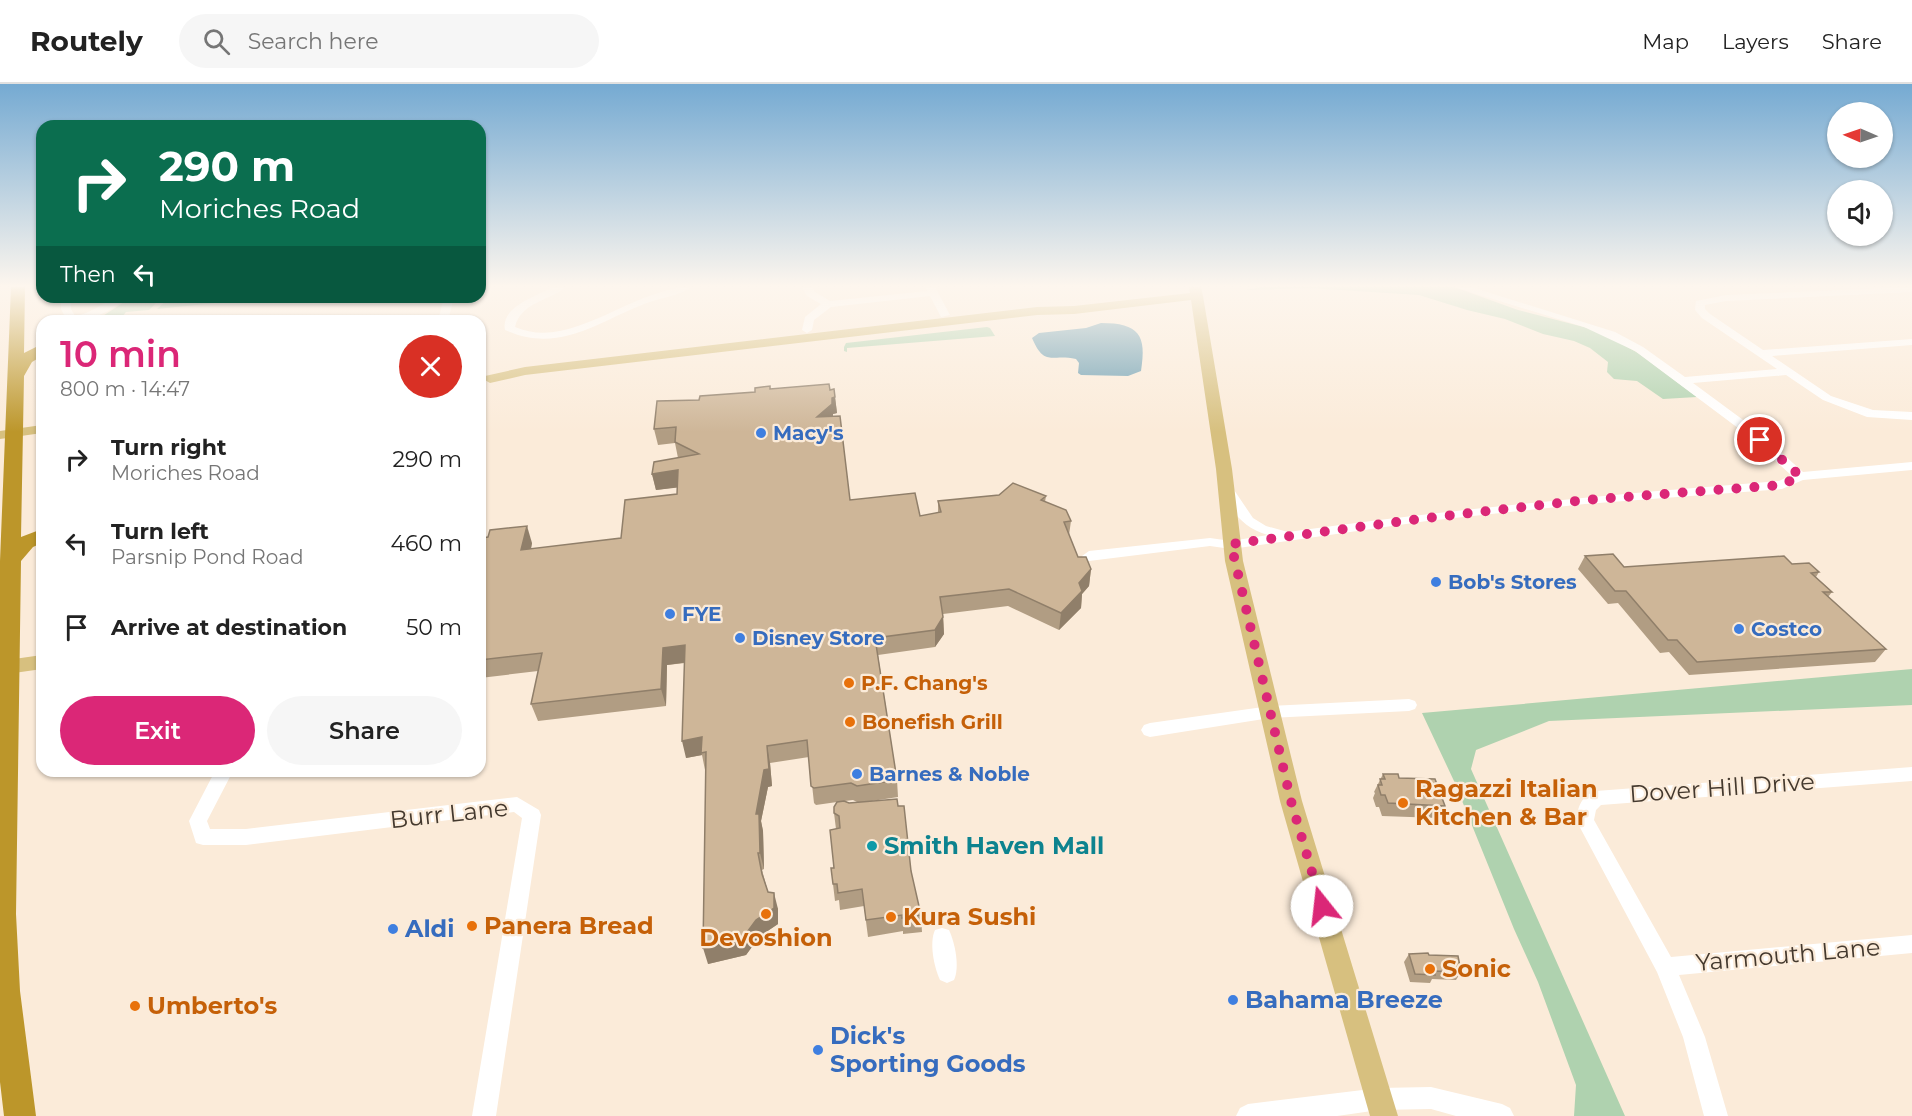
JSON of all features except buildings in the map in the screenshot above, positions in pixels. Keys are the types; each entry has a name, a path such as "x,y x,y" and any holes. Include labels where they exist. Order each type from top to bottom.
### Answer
{"highway":[{"path":"16,335 15,378 7,434 12,517 4,667 3,952 9,1033 20,1116"},
{"path":"18,335 25,346 36,348"},
{"path":"15,378 26,359 36,353"},
{"path":"12,517 25,531 36,530"},
{"path":"10,561 26,543 36,538"}],"main road":[{"path":"486,380 524,378 891,335"},
{"path":"1202,335 1225,486 1227,545 1291,801 1381,1107"},
{"path":"7,434 36,430"},
{"path":"4,667 36,663"}],"street":[{"path":"525,335 541,335"},
{"path":"1613,335 1640,349 1750,431 1800,476"},
{"path":"1734,335 1827,398 1849,407 1886,416 1912,416"},
{"path":"1761,353 1912,342"},
{"path":"1682,381 1787,372"},
{"path":"1091,560 1213,551 1227,545 1297,535 1585,500 1782,485 1800,476 1912,466"},
{"path":"1225,486 1240,516 1249,523 1280,534 1297,535"},
{"path":"1150,730 1270,712 1409,705"},
{"name":"Dover Hill Drive","path":"1716,1116 1694,1037 1665,967 1586,820 1587,807 1596,798 1912,774"},
{"name":"Burr Lane","path":"221,777 198,821 203,837 246,837 517,804 532,815 484,1116"},
{"path":"942,937 947,973"},
{"name":"Yarmouth Lane","path":"1665,967 1912,944"},
{"path":"1248,1116 1381,1107 1431,1098 1502,1116"}],"green space":[{"path":"915,335 995,336 847,348 847,352 844,351 846,343"},
{"path":"1548,335 1606,335 1638,353 1697,397 1663,399 1637,381 1614,379 1607,372 1608,362 1590,348 1574,341"},
{"path":"1912,669 1912,705 1549,721 1476,750 1471,769 1625,1116 1574,1116 1576,1085 1538,982 1454,781 1422,713"}],"water":[{"path":"1036,335 1139,335 1143,348 1141,371 1128,376 1081,375 1078,373 1079,363 1076,359 1045,356 1032,338"}],"place":[{"name":"Macy's","path":"761,433"},
{"name":"Bob's Stores","path":"1436,582"},
{"name":"FYE","path":"670,614"},
{"name":"Costco","path":"1739,629"},
{"name":"Disney Store","path":"740,638"},
{"name":"P.F. Chang's","path":"849,683"},
{"name":"Bonefish Grill","path":"850,722"},
{"name":"Barnes & Noble","path":"857,774"},
{"name":"Ragazzi Italian Kitchen & Bar","path":"1403,803"},
{"name":"Smith Haven Mall","path":"872,846"},
{"name":"Devoshion","path":"766,914"},
{"name":"Kura Sushi","path":"891,917"},
{"name":"Panera Bread","path":"472,926"},
{"name":"Aldi","path":"393,929"},
{"name":"Sonic","path":"1430,969"},
{"name":"Bahama Breeze","path":"1233,1000"},
{"name":"Umberto's","path":"135,1006"},
{"name":"Dick's Sporting Goods","path":"818,1050"}],"route":[{"path":"1322,906 1291,801 1231,544 1585,500 1782,485 1800,476 1760,440"}]}
